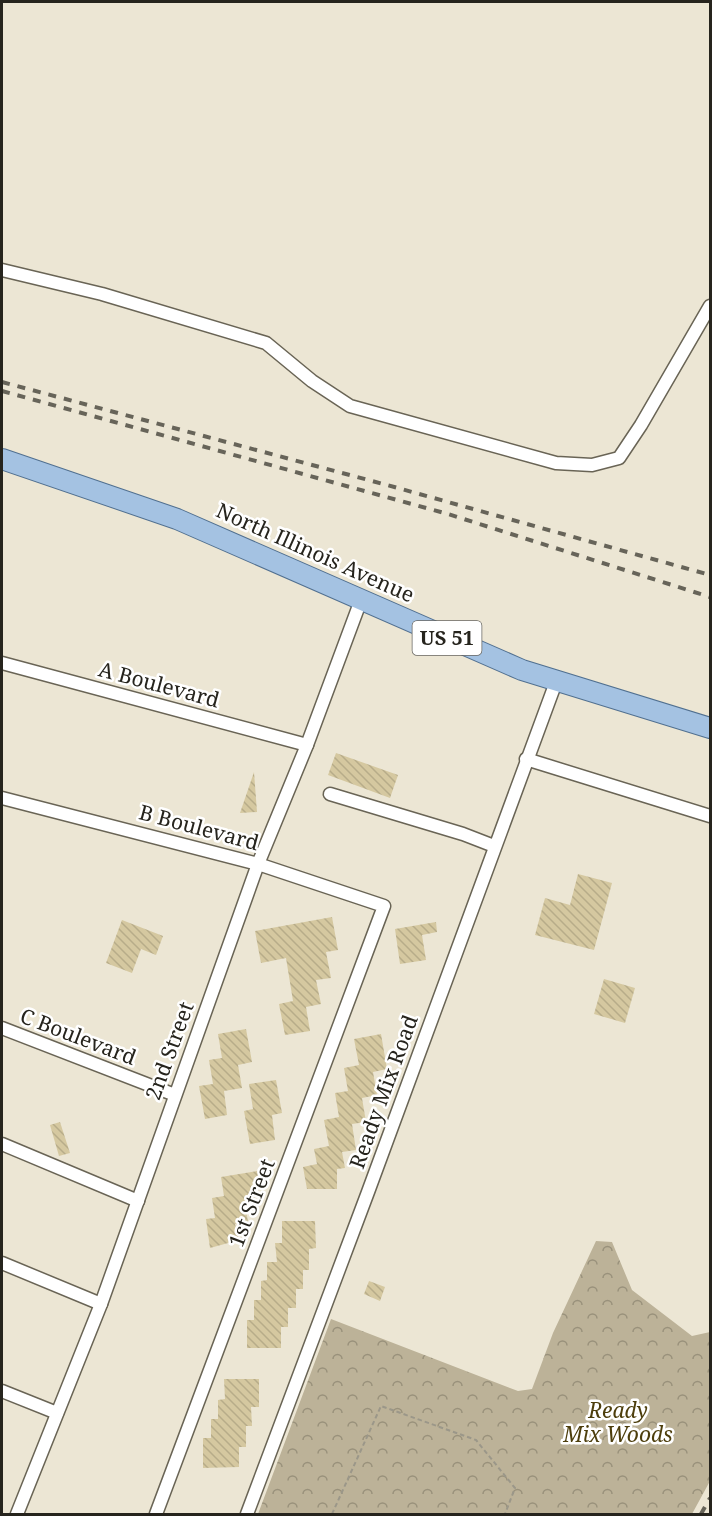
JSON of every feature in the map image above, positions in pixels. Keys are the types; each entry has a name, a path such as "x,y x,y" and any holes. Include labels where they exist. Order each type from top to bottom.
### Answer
{"main road":[{"name":"North Illinois Avenue","path":"2,459 177,519 511,666 556,682 711,728"}],"street":[{"path":"2,270 102,294 266,343 312,381 350,406 556,463 592,465 619,458 711,306"},
{"name":"2nd Street","path":"17,1515 101,1304 258,864 307,745 361,600"},
{"name":"A Boulevard","path":"2,663 307,745"},
{"name":"Ready Mix Road","path":"247,1515 556,682"},
{"path":"526,759 711,816"},
{"path":"330,794 464,834 494,846"},
{"name":"B Boulevard","path":"2,798 258,864 384,906"},
{"name":"1st Street","path":"156,1515 384,906"},
{"name":"C Boulevard","path":"2,1028 175,1095"},
{"path":"2,1144 138,1201"},
{"path":"2,1263 101,1304"},
{"path":"2,1391 57,1413"}],"path":[{"path":"332,1515 381,1406 476,1440 515,1488 505,1515"}],"green space":[{"name":"Ready Mix Woods","path":"596,1241 612,1242 632,1290 692,1336 710,1332 710,1481 692,1514 258,1514 331,1319 518,1391 532,1389 553,1333"}],"building":[{"path":"336,753 398,775 390,798 328,775"},
{"path":"254,772 257,812 240,813"},
{"path":"578,874 612,883 594,950 535,935 545,898 570,905"},
{"path":"332,917 338,950 326,952 331,978 316,980 321,1004 306,1007 310,1031 285,1035 279,1004 293,1001 286,958 261,963 255,931"},
{"path":"122,920 163,936 156,955 141,949 132,973 106,963"},
{"path":"436,922 437,932 422,935 426,960 400,964 395,929"},
{"path":"604,979 635,988 625,1023 594,1014"},
{"path":"246,1029 252,1062 238,1065 242,1088 224,1091 227,1115 205,1119 199,1086 213,1084 209,1060 222,1058 218,1034"},
{"path":"381,1034 387,1069 373,1072 377,1095 362,1098 366,1122 352,1124 356,1150 342,1152 345,1168 337,1169 337,1189 307,1189 303,1167 317,1164 314,1149 329,1146 324,1120 339,1117 335,1093 348,1091 344,1068 359,1065 354,1039"},
{"path":"276,1080 282,1113 272,1115 275,1140 250,1144 244,1111 253,1109 249,1084"},
{"path":"60,1122 70,1153 59,1156 50,1125"},
{"path":"263,1170 264,1180 252,1182 255,1201 245,1203 248,1222 235,1224 239,1240 210,1248 206,1219 215,1218 212,1198 224,1196 221,1177"},
{"path":"282,1221 315,1221 316,1248 309,1249 309,1270 303,1270 303,1289 296,1289 296,1308 288,1308 288,1327 281,1327 281,1348 247,1348 247,1320 254,1320 254,1300 261,1300 261,1281 267,1280 267,1262 277,1262 275,1243 282,1243"},
{"path":"369,1281 385,1287 380,1301 364,1294"},
{"path":"224,1379 259,1379 259,1407 251,1407 252,1426 246,1426 246,1447 239,1447 239,1467 203,1468 203,1438 211,1438 211,1419 218,1419 218,1400 225,1399"}],"railway":[{"path":"2,382 387,485 710,575"},
{"path":"2,391 448,514 710,597"},
{"path":"701,1514 710,1498"}]}
